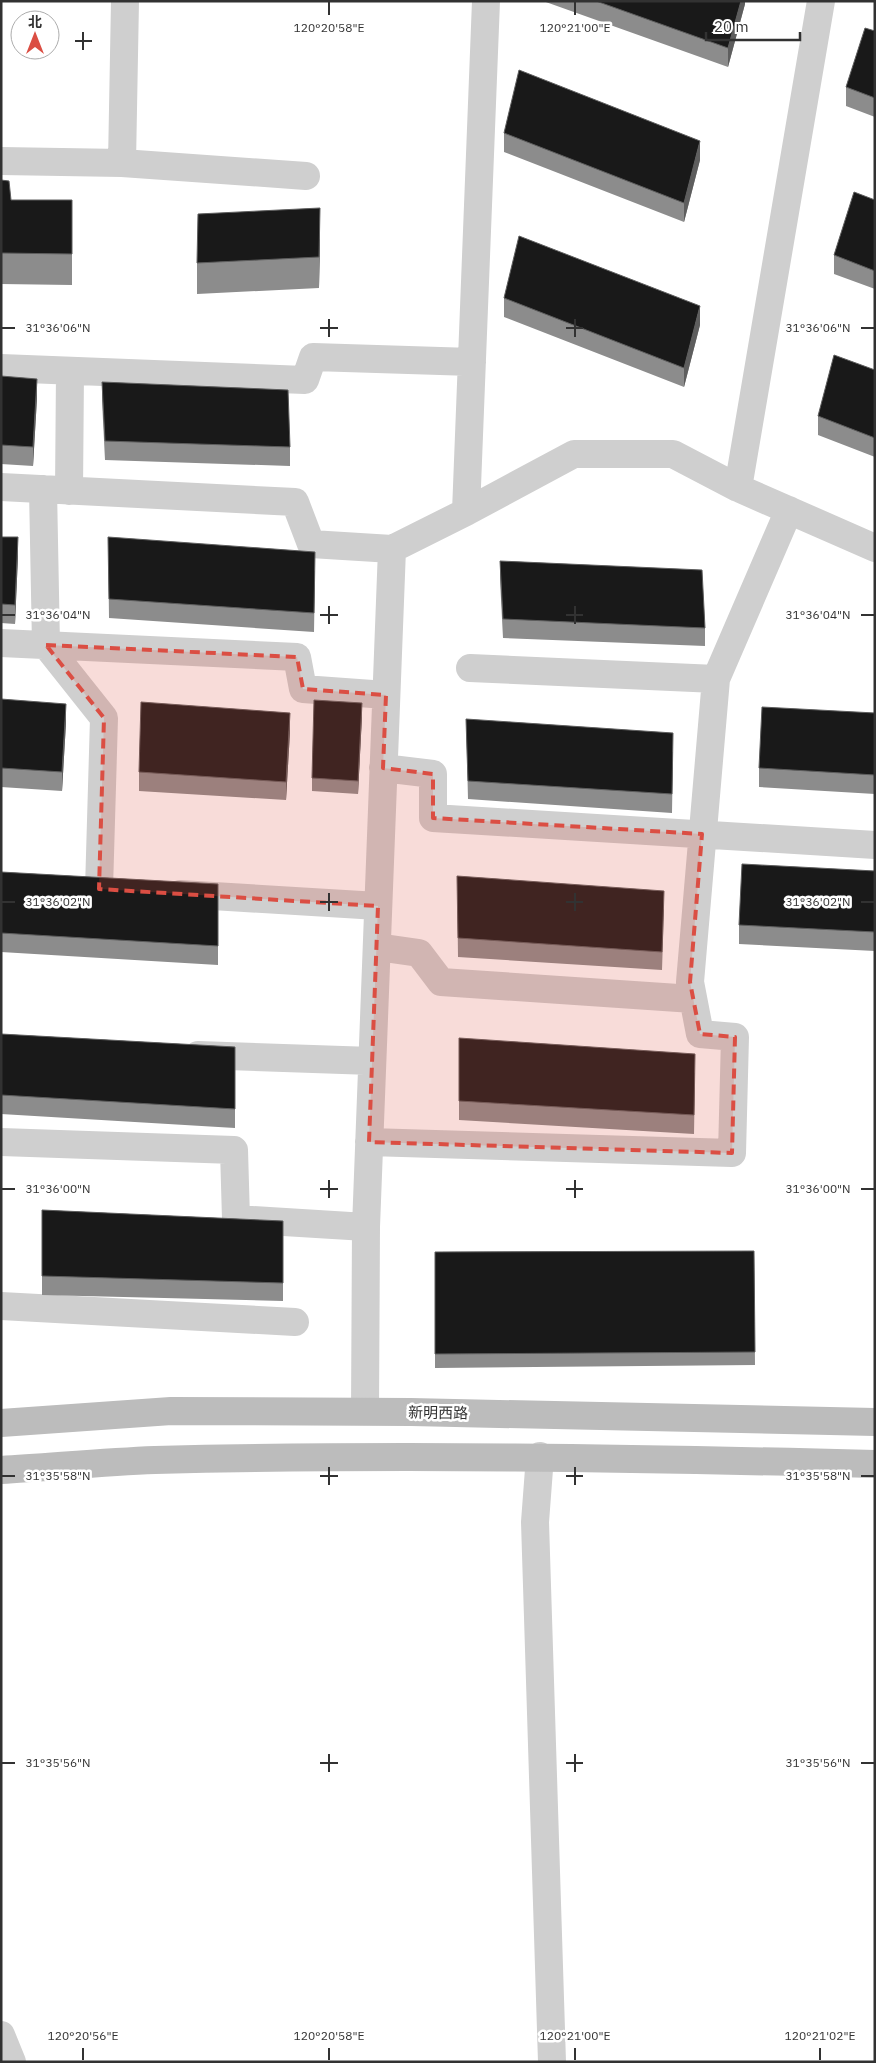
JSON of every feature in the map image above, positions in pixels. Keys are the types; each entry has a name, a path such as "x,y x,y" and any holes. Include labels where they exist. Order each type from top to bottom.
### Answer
{"street":[{"path":"122,162 125,1"},
{"path":"466,512 486,1"},
{"path":"738,488 821,1"},
{"path":"1,161 122,162 306,176"},
{"path":"1,368 305,380 313,357 472,362"},
{"path":"70,371 56,490 46,646 104,718 109,889 70,887"},
{"path":"1,487 295,502 311,544 392,549 574,454 673,454 738,488 875,548"},
{"path":"369,1142 732,1153 735,1037 700,1034 690,982 716,678 789,510"},
{"path":"365,1412 366,1227 392,549"},
{"path":"1,643 298,657 303,689 386,695"},
{"path":"470,668 716,678"},
{"path":"383,768 433,774 433,818 875,845"},
{"path":"159,892 378,906"},
{"path":"377,947 420,953 441,982 693,999"},
{"path":"177,1054 372,1061"},
{"path":"1,1142 234,1150 236,1219 366,1227"},
{"path":"1,1306 295,1322"},
{"name":"新明西路","path":"1,1423 172,1412 365,1412 875,1422"},
{"path":"1,1470 152,1460 405,1456 540,1456 875,1464"},
{"path":"540,1456 535,1522 552,2062"},
{"path":"1,2036 12,2062"}],"highlighted area":[{"path":"46,645 297,657 303,689 386,695 383,768 433,774 433,818 702,834 690,982 700,1034 735,1037 732,1153 369,1142 378,906 99,889 104,718"}],"building":[{"path":"596,1 741,1 728,48"},
{"path":"865,28 875,31 875,98 846,87"},
{"path":"519,70 700,141 684,203 504,133"},
{"path":"1,180 9,181 11,200 72,200 72,254 1,253"},
{"path":"854,192 875,200 875,271 834,255"},
{"path":"320,208 319,257 197,263 198,214"},
{"path":"519,236 700,306 684,368 504,298"},
{"path":"834,355 875,370 875,438 818,416"},
{"path":"1,376 37,379 33,447 1,445"},
{"path":"102,382 288,390 290,447 105,441"},
{"path":"1,537 18,537 15,605 1,604"},
{"path":"108,537 315,552 314,613 109,599"},
{"path":"500,561 702,570 705,628 503,619"},
{"path":"1,699 66,704 62,772 1,768"},
{"path":"314,700 362,703 358,781 312,778"},
{"path":"141,702 290,713 286,782 139,772"},
{"path":"762,707 875,713 875,775 759,768"},
{"path":"466,719 673,733 672,794 468,781"},
{"path":"742,864 875,871 875,932 739,925"},
{"path":"1,872 218,884 218,946 1,933"},
{"path":"457,876 664,891 662,952 458,938"},
{"path":"1,1034 235,1047 235,1109 1,1095"},
{"path":"459,1038 695,1054 694,1115 459,1101"},
{"path":"42,1210 283,1221 283,1283 42,1276"},
{"path":"754,1251 755,1352 435,1354 435,1252"}]}
